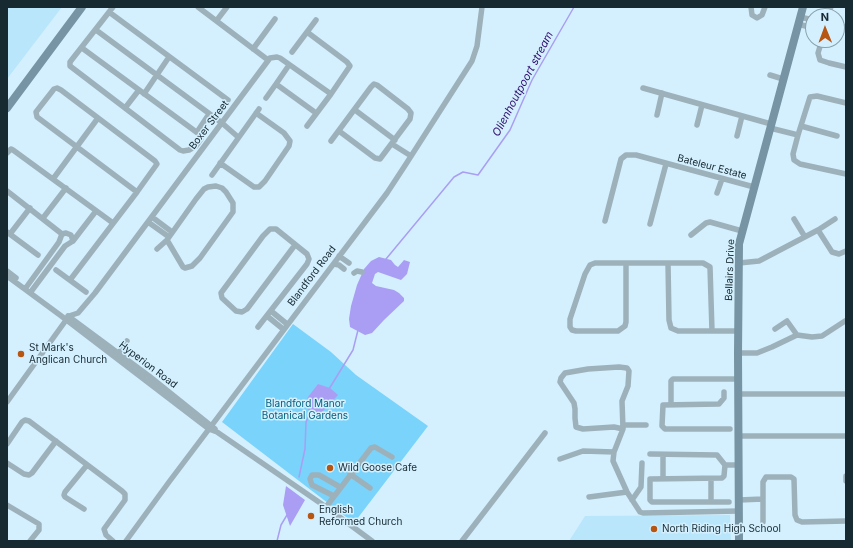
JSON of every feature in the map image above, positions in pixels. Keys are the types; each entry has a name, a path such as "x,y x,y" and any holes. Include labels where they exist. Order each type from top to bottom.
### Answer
{"street":[{"path":"7,108 82,7"},
{"path":"82,48 197,132 201,137 198,144 189,150 182,151 70,66 70,62 113,7"},
{"path":"198,7 268,60 276,57 280,58 331,94"},
{"path":"217,20 227,7"},
{"name":"Blandford Road","path":"126,541 387,193 472,60 476,46 482,7"},
{"path":"751,7 752,15 757,18 762,15 765,7"},
{"name":"Bellairs Drive","path":"739,541 739,244 803,7"},
{"path":"109,12 228,100"},
{"path":"253,48 275,19"},
{"path":"292,52 316,20"},
{"path":"799,21 805,21"},
{"path":"799,21 805,24"},
{"path":"96,30 222,123 238,137"},
{"path":"307,32 349,65 348,70 307,126"},
{"path":"820,48 818,57 820,60 846,67"},
{"path":"126,108 157,75 170,57"},
{"name":"Boxer Street","path":"7,402 68,318 78,313 95,293 268,60"},
{"path":"266,98 287,68"},
{"path":"770,75 783,79"},
{"path":"276,84 316,113"},
{"path":"331,141 374,84 412,113 410,119 381,159 339,131"},
{"path":"70,280 113,223 137,192 156,167 157,163 61,90 56,88 54,89 37,111 36,115 38,118 137,192"},
{"path":"642,88 742,116 798,135"},
{"path":"657,114 662,93"},
{"path":"846,103 812,96 808,101 794,154 795,161 800,164 846,174"},
{"path":"697,125 702,105"},
{"path":"355,110 411,156"},
{"path":"212,175 220,163 238,137 258,111 287,136 290,142 290,145 259,187 254,187 220,163"},
{"path":"197,132 209,114"},
{"path":"737,136 742,116"},
{"path":"53,179 98,118"},
{"path":"801,126 837,136"},
{"path":"7,152 14,150 113,223"},
{"name":"Bateleur Estate","path":"605,221 621,159 623,156 629,154 754,187"},
{"name":"Bateleur Estate","path":"650,224 666,164"},
{"path":"718,193 722,179"},
{"path":"152,217 170,236 182,265 185,268 192,266 200,258 233,212 233,203 222,188 216,186 208,187 198,195 170,236 157,249"},
{"path":"43,218 66,188"},
{"path":"7,191 62,234 66,233 71,235 73,241"},
{"path":"30,208 8,233 38,255"},
{"path":"31,291 65,246 73,241 96,211"},
{"path":"794,219 805,236"},
{"path":"739,263 759,261 818,230 835,219"},
{"path":"148,222 170,236"},
{"path":"691,235 706,223 710,222 742,231"},
{"path":"258,327 309,261 308,255 295,244 276,229 270,229 223,290 221,296 222,298 236,311 241,312 247,309 295,244"},
{"path":"818,230 832,252 839,254 846,251"},
{"path":"26,287 60,242 62,234"},
{"path":"339,256 349,263"},
{"path":"47,260 52,263"},
{"path":"626,264 625,326 618,331 572,330 570,327 570,319 588,267 595,263 668,263 703,264 710,268 712,331"},
{"path":"668,263 668,320 670,326 678,331 739,331"},
{"path":"334,264 339,265 344,269"},
{"path":"56,270 86,292"},
{"name":"Hyperion Road","path":"7,271 31,291 211,428 326,507 372,541"},
{"path":"354,273 357,271 362,272"},
{"name":"Hyperion Road","path":"7,276 26,287"},
{"name":"Boxer Street","path":"78,322 95,293"},
{"path":"269,314 285,327"},
{"name":"Hyperion Road","path":"68,318 78,322 117,356"},
{"path":"775,328 789,320 797,335"},
{"path":"738,353 757,352 772,347 797,335 822,336 845,321"},
{"path":"117,356 127,341"},
{"path":"646,425 623,427 583,429 576,427 574,403 560,382 561,378 565,373 588,369 627,368 629,371 630,375 628,386 622,401 623,427 614,452 613,461 627,492 640,512 739,511"},
{"path":"671,404 671,381 673,380 739,379"},
{"path":"724,392 724,398 719,404 664,404 662,426 664,429 730,429"},
{"path":"739,394 846,394"},
{"path":"7,444 22,422 26,420 33,423 122,491 125,494 124,503 104,529 106,535 113,541"},
{"path":"462,541 545,433"},
{"path":"739,436 846,436"},
{"path":"7,463 24,474 29,475 56,441"},
{"path":"326,507 370,448 375,447 392,457"},
{"path":"560,459 583,451 614,452"},
{"path":"650,454 717,455 724,465 724,477 711,479 650,480 650,501 729,502"},
{"path":"663,454 663,479"},
{"path":"632,500 641,487 642,462"},
{"path":"84,509 64,495 87,465"},
{"path":"724,465 739,465"},
{"path":"350,474 370,488"},
{"path":"334,496 312,485 310,479 312,475 319,475 340,487"},
{"path":"846,476 846,481"},
{"path":"763,522 763,482 764,478 766,477 792,477 794,479 795,516 797,520 802,522 846,521"},
{"path":"711,479 711,502"},
{"path":"588,497 627,492"},
{"path":"739,500 763,499"},
{"path":"8,507 34,520 39,525 38,532 30,541"}],"shaded area":[{"path":"7,7 62,7 7,79"},
{"path":"379,257 391,260 398,267 404,260 410,262 407,274 401,280 378,272 375,274 372,283 376,286 394,290 404,298 404,301 372,333 365,335 350,327 349,319 351,306 357,285 364,269 371,261"},
{"path":"318,384 330,388 338,395 322,412 314,416 306,407 306,404 308,397"},
{"path":"286,486 305,500 290,526 283,505"},
{"name":"North Riding High School","path":"730,515 731,541 569,541 585,516"}],"green space":[{"name":"Blandford Manor Botanical Gardens","path":"293,324 331,352 356,375 428,426 354,523 222,422"}],"waterway":[{"name":"Olienhoutpoort stream","path":"386,259 454,177 463,172 478,175 510,130 532,80 574,7"},
{"name":"Olienhoutpoort stream","path":"329,389 353,350 358,330"},
{"name":"Olienhoutpoort stream","path":"299,477 305,449 306,422 311,410"},
{"name":"Olienhoutpoort stream","path":"277,541 281,525 287,515"}],"place":[{"name":"St Mark's Anglican Church","path":"21,354"},
{"name":"Wild Goose Cafe","path":"330,468"},
{"name":"English Reformed Church","path":"311,516"},
{"name":"North Riding High School","path":"654,529"}]}
